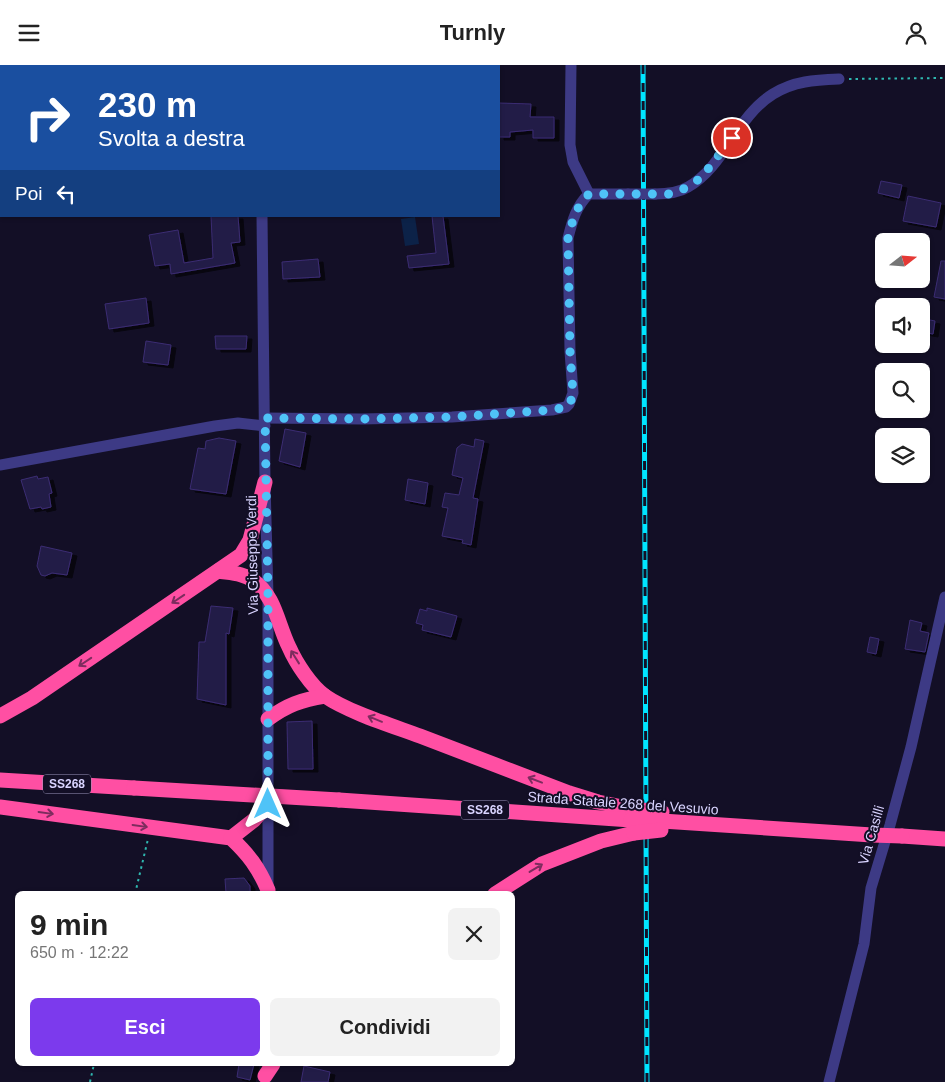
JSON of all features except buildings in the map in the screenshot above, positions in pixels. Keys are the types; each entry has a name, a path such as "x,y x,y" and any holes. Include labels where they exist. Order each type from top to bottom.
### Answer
{"highway":[{"path":"0,716 32,698 241,555 250,540 265,482"},
{"path":"218,571 243,575 253,580 268,595 289,647 306,675 325,695 351,709 402,730 569,793 598,802 632,820 662,821 715,818 752,827 945,839"},
{"path":"268,719 284,707 305,699 325,695"},
{"name":"Strada Statale 268 del Vesuvio","path":"0,780 632,820"},
{"path":"231,839 254,820 268,804"},
{"path":"0,807 231,839 255,863 268,891"},
{"path":"500,891 542,864 601,841 632,820 662,821 720,834 803,830"}],"street":[{"path":"571,65 570,145 573,162 589,194"},
{"path":"0,465 238,423 442,417 552,410 566,407 570,404 573,393 570,351 568,238 572,220 582,200 589,194 669,194 680,191 701,178 752,112 773,94 805,81 839,79"},
{"name":"Via Giuseppe Verdi","path":"262,217 268,595 268,891"},
{"name":"Via Casilli","path":"829,1082 864,944 871,888 911,747 945,597"}],"path":[{"path":"839,79 945,77"},
{"path":"136,891 151,827"},
{"path":"90,1082 94,1066"}],"water":[{"path":"415,217 419,244 405,246 401,219"}],"railway":[{"path":"643,65 647,1082"}],"route":[{"path":"268,804 268,595 265,418 362,419 452,417 552,410 566,407 570,404 573,393 570,351 570,259 568,238 572,220 582,200 589,194 669,194 680,191 701,178 732,138"}]}
